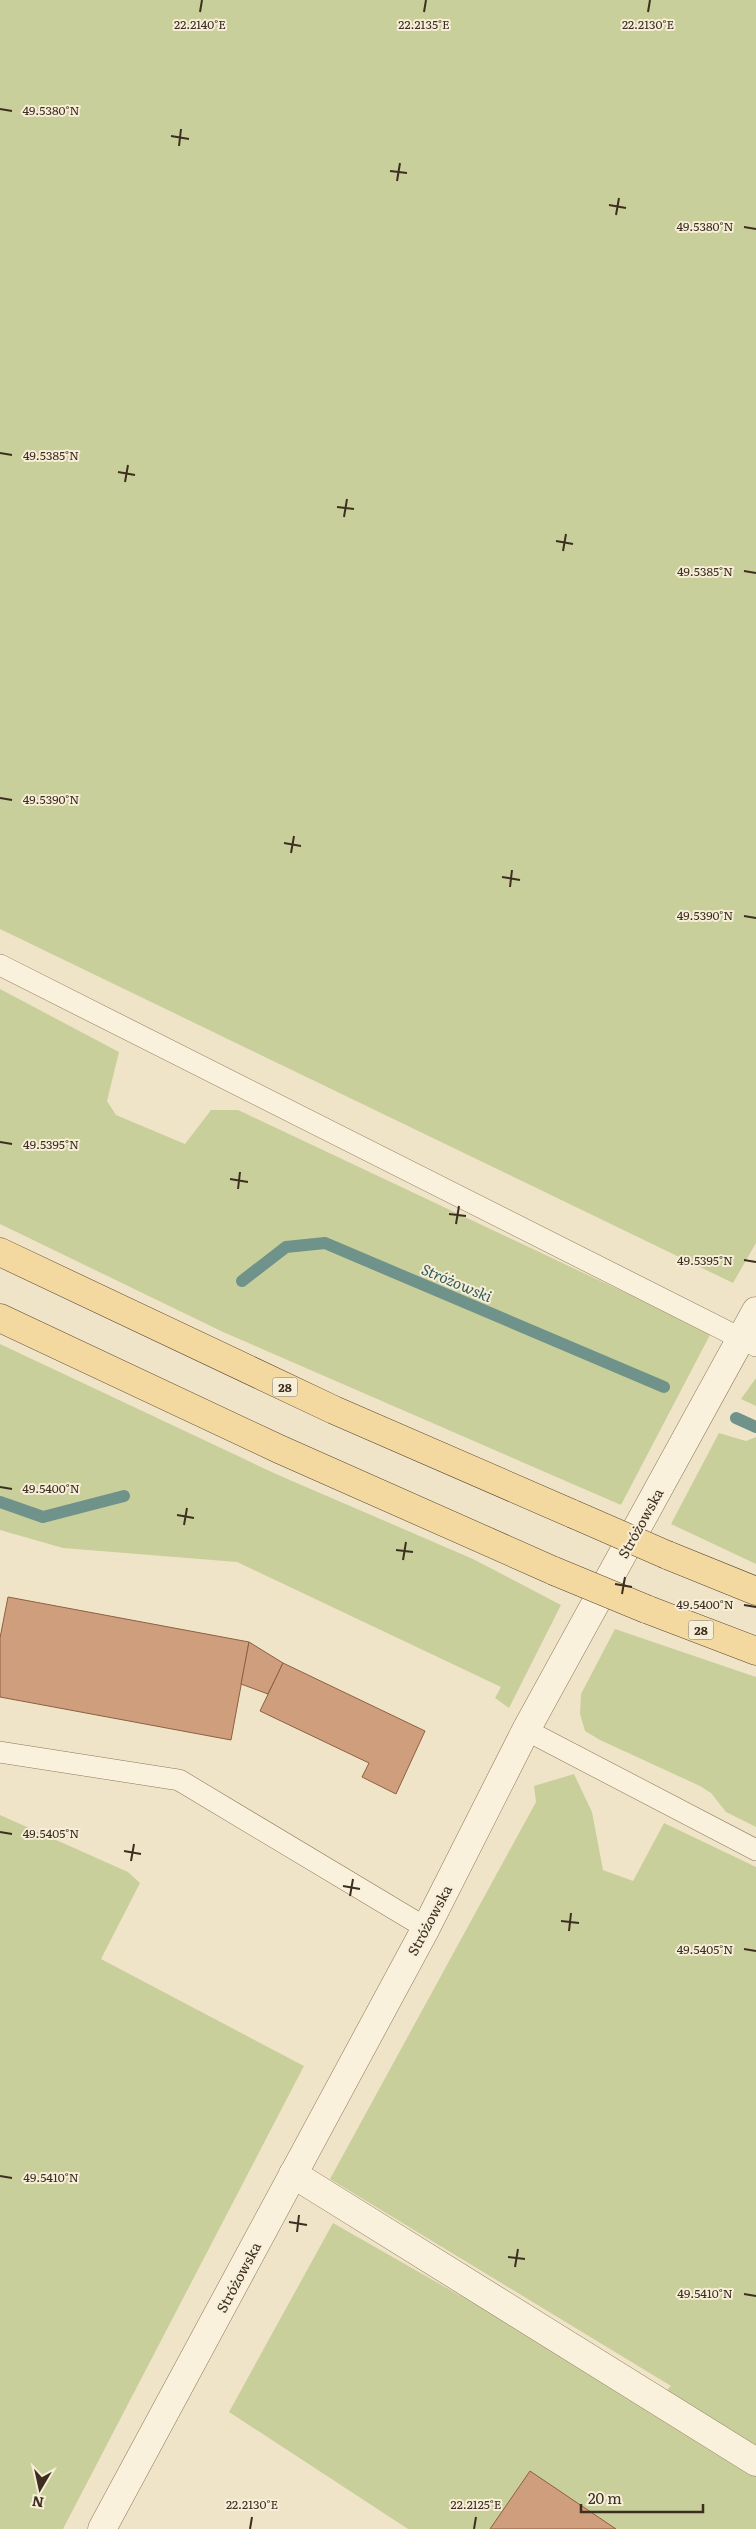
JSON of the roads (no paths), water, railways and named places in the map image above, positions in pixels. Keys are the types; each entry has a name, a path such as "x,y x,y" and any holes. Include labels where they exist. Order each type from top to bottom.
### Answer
{"main road":[{"name":"28","path":"0,1252 334,1410 667,1555 756,1591"},
{"name":"28","path":"0,1318 279,1449 554,1571 646,1609 756,1650"}],"street":[{"name":"Stróżowska","path":"102,2529 426,1928 526,1730 749,1342 756,1312"},
{"path":"293,2174 756,2462"}],"lane":[{"path":"0,966 749,1342"},
{"path":"526,1730 756,1850"},
{"path":"0,1752 179,1780 426,1928"}],"waterway":[{"name":"Stróżowski","path":"242,1281 286,1247 325,1243 664,1387"},
{"name":"Stróżowski","path":"736,1418 756,1427"},
{"name":"Stróżowski","path":"0,1502 43,1517 124,1496"}]}
